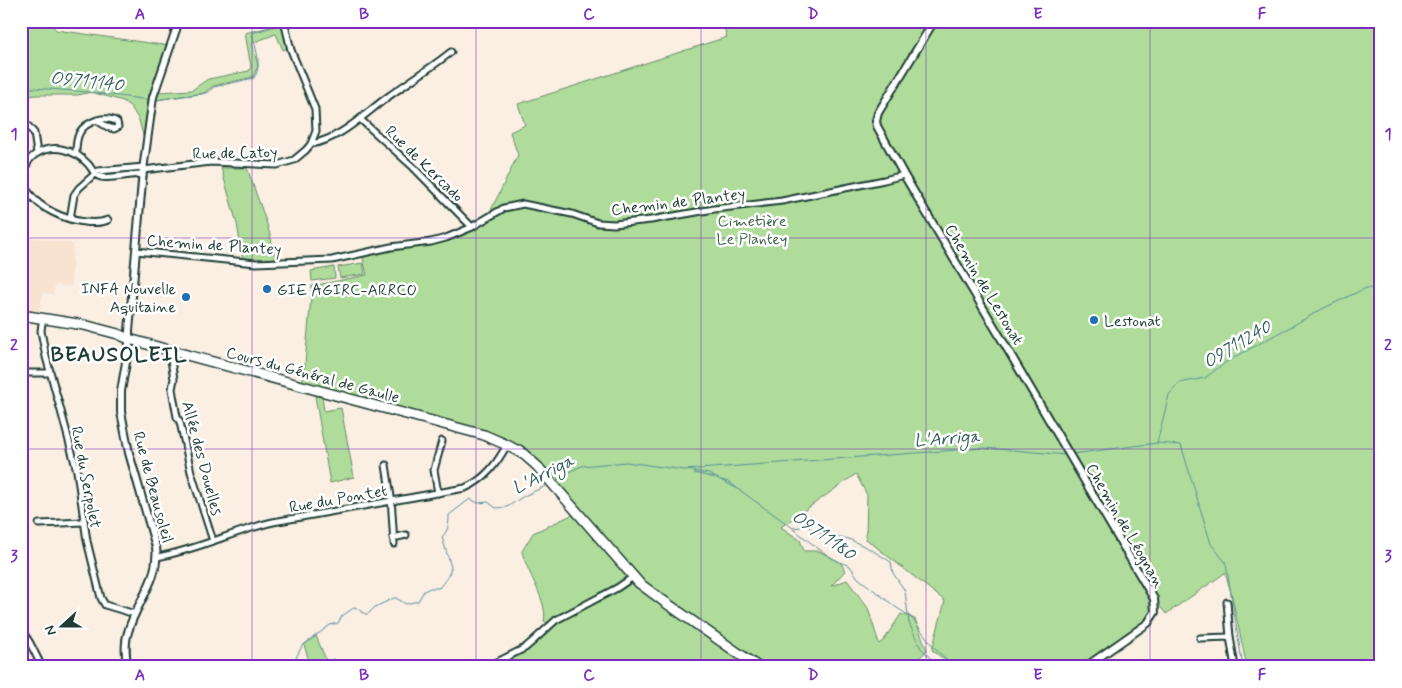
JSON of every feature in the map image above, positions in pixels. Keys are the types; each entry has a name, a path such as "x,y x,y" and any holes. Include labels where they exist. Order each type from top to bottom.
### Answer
{"main road":[{"name":"Cours du Général de Gaulle","path":"21,317 129,339 505,441 513,445 533,462 633,577 662,600 758,667"},
{"name":"Cours du Général de Gaulle","path":"38,320 84,325 118,334 129,339"},
{"name":"Cours du Général de Gaulle","path":"490,437 523,454"}],"street":[{"name":"Rue de Beausoleil","path":"127,667 126,639 128,630 152,580 157,556 129,453 121,412 121,391 129,339 143,171 153,97 179,21"},
{"path":"284,21 291,50 315,109 316,131 311,144 319,143 329,138 360,119 451,52"},
{"name":"Chemin de Lestonat","path":"934,21 878,113 877,126 1069,455"},
{"name":"Rue de Kercado","path":"360,119 419,173 472,226"},
{"path":"76,153 78,135 88,124 97,120"},
{"path":"28,126 34,133 37,153"},
{"name":"Rue de Catoy","path":"143,171 212,162 277,165 294,160 311,144"},
{"path":"108,220 101,223 81,222 58,215 38,203 26,189 22,178 30,159 37,153 51,148 59,148 76,153 88,164 95,174 101,177 139,174 143,171"},
{"path":"70,218 74,196 79,188 101,170 143,171"},
{"name":"Chemin de Plantey","path":"136,251 256,263 332,260 391,247 431,242 446,238 504,208 523,204 572,214 598,223 614,224 782,201 904,175"},
{"name":"Rue du Serpolet","path":"38,320 49,373 77,471 87,541 102,602 109,607 135,614"},
{"name":"Allée des Douelles","path":"172,351 170,360 174,379 172,390 177,417 180,422 196,488 213,541"},
{"path":"21,373 49,373"},
{"path":"438,492 434,470 443,445"},
{"name":"Rue du Pontet","path":"157,556 213,541 263,524 465,488 489,472 507,445"},
{"name":"Chemin de Léognan","path":"1069,455 1154,599 1155,605 1154,614 1148,623 1091,663 1089,667"},
{"path":"386,465 384,472 390,501 394,541 406,535"},
{"path":"42,526 84,522"},
{"path":"487,667 525,648 556,620 617,588 633,577"},
{"path":"1227,602 1234,667"},
{"path":"21,629 42,667"},
{"path":"1200,638 1230,637"}],"shaded area":[{"path":"21,200 30,201 27,237 73,244 71,286 55,285 53,294 43,293 39,312 21,318"}],"green space":[{"path":"21,21 48,21 56,30 170,46 149,101 143,147 144,139 139,120 131,107 123,101 91,92 78,95 35,95 21,98"},
{"name":"Cimetière Le Plantey","path":"722,21 1381,21 1381,667 1247,667 1231,592 1225,573 1166,614 1155,600 1155,614 1089,667 954,667 932,650 945,601 866,539 867,495 856,474 781,527 800,540 804,551 819,551 841,563 845,571 831,586 847,580 868,608 879,644 884,640 901,614 915,619 927,650 911,667 503,667 501,660 518,652 550,625 544,621 543,605 522,551 533,533 576,513 523,450 503,437 302,385 312,286 367,275 362,254 431,242 472,226 491,210 518,155 510,132 525,125 518,104 727,37"},
{"path":"283,24 288,48 283,50 276,34 252,43 258,66 253,77 213,86 204,93 156,100 159,92 192,90 208,79 249,71 251,67 245,33"},
{"path":"221,168 247,168 267,224 277,261 243,260 237,224"},
{"path":"363,263 365,274 340,278 338,267"},
{"path":"334,267 335,278 312,281 311,271"},
{"path":"315,396 322,397 324,411 341,408 354,477 330,483"},
{"path":"316,636 327,662 334,659 337,667 311,667 304,645"}],"waterway":[{"name":"O9711140","path":"156,100 202,94 214,87 254,78 257,73 258,62 252,33 279,25"},
{"name":"O9711140","path":"21,87 88,92 149,100"},
{"name":"O9711240","path":"1285,330 1322,309 1366,288 1381,289"},
{"name":"O9711240","path":"1157,443 1169,395 1179,383 1205,378 1226,362 1284,330"},
{"name":"L'Arriga","path":"1072,454 1157,443 1181,445 1211,544 1226,563"},
{"name":"L'Arriga","path":"556,481 582,466 626,462 684,470 984,448 1011,450"},
{"name":"L'Arriga","path":"1013,450 1066,455"},
{"path":"687,470 709,474 738,489 793,528 807,526 819,533 849,539 891,562 893,573 905,591 909,623 920,647 936,664 943,667"},
{"name":"O9711180","path":"694,473 715,478"},
{"name":"O9711180","path":"721,480 729,482 737,488"},
{"name":"L'Arriga","path":"294,667 295,660 302,646 330,625 338,623 342,616 355,607 368,614 375,607 394,598 406,604 418,601 424,591 430,588 439,588 448,576 451,567 442,537 448,527 449,515 470,499 478,503 488,502 496,508 507,507 524,496 548,485"},
{"name":"O9711180","path":"793,529 827,555 850,566 858,578 911,617 933,646 953,667"},
{"name":"L'Arriga","path":"1226,564 1243,667"}],"place":[{"name":"GIE AGIRC-ARRCO","path":"267,289"},
{"name":"INFA Nouvelle Aquitaine","path":"186,297"},
{"name":"Lestonat","path":"1094,320"}],"district":[{"name":"BEAUSOLEIL","path":"119,354"}]}
